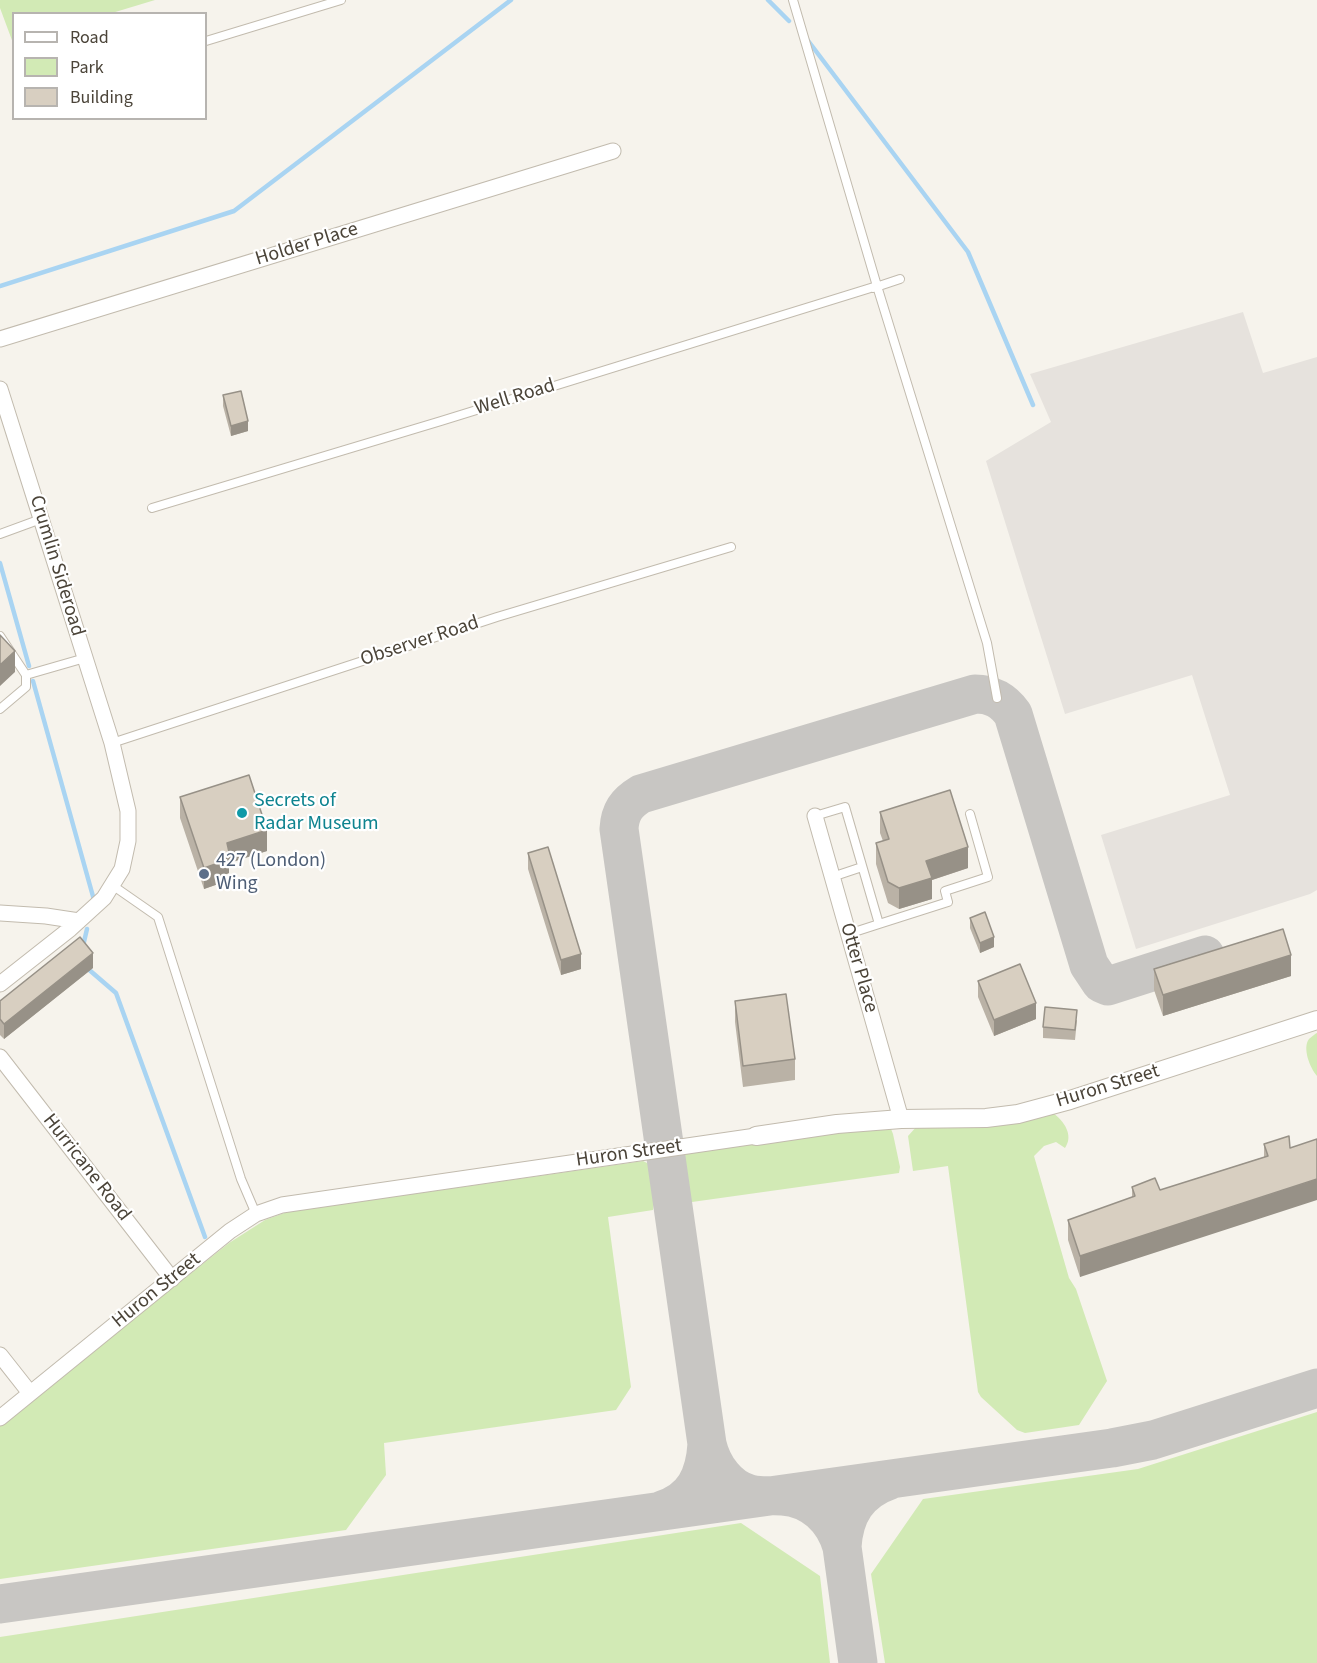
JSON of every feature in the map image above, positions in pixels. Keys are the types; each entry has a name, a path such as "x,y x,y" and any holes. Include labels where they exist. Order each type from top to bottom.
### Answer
{"street":[{"name":"Holder Place","path":"0,339 613,151"},
{"name":"Crumlin Sideroad","path":"0,388 111,743 128,811 128,841 122,869 104,898 0,984"},
{"name":"Otter Place","path":"815,816 901,1119"},
{"path":"0,913 79,921"},
{"name":"Huron Street","path":"0,1418 230,1231 256,1214 282,1205 837,1124 901,1119 986,1118 1018,1114 1070,1100 1317,1020"},
{"name":"Hurricane Road","path":"0,1057 172,1279"},
{"path":"0,1355 30,1393"}],"lane":[{"path":"207,40 341,0"},
{"path":"793,0 877,286 987,643 997,698"},
{"path":"470,412 900,279"},
{"name":"Well Road","path":"152,508 877,286"},
{"path":"0,534 41,519"},
{"name":"Observer Road","path":"111,743 497,617 731,547"},
{"path":"0,636 26,675 26,687 0,709"},
{"path":"26,675 85,658"},
{"path":"815,816 845,807 879,924"},
{"path":"848,934 948,902 945,891 988,878 970,814"},
{"path":"832,877 862,867"},
{"path":"112,885 158,917 241,1179 256,1214"}],"shaded area":[{"path":"1243,312 1263,373 1317,357 1317,890 1136,949 1101,835 1230,795 1192,675 1065,714 986,461 1051,422 1030,374"}],"green space":[{"path":"0,0 155,0 115,12 12,12 12,40 0,8"},
{"path":"1317,1033 1317,1076 1310,1063 1306,1047 1309,1039"},
{"path":"1053,1113 1061,1120 1068,1133 1068,1143 1065,1148 1056,1142 1044,1146 1034,1156 1069,1278 1076,1289 1107,1381 1079,1425 1025,1433 1017,1430 978,1392 948,1166 913,1171 908,1136 918,1125 1014,1123"},
{"path":"888,1127 893,1134 900,1167 899,1173 692,1202 688,1198 682,1153"},
{"path":"643,1161 651,1165 655,1197 653,1210 608,1217 631,1387 616,1410 384,1443 386,1475 346,1530 0,1579 0,1425 229,1243 265,1220 287,1212"},
{"path":"1317,1412 1317,1663 885,1663 871,1574 923,1499 1138,1469"},
{"path":"741,1523 820,1576 830,1663 0,1663 0,1637"}],"building":[{"path":"241,391 248,421 231,426 223,395"},
{"path":"0,635 15,651 0,665"},
{"path":"249,775 267,830 227,843 229,852 222,855 224,861 204,868 180,797"},
{"path":"950,790 968,847 926,861 932,878 899,888 888,882 876,843 889,839 880,812"},
{"path":"548,847 581,954 561,960 528,853"},
{"path":"985,912 994,937 980,943 970,918"},
{"path":"1283,929 1291,955 1163,995 1154,969"},
{"path":"80,937 93,953 4,1024 0,1019 0,1001"},
{"path":"1020,964 1036,1003 994,1020 978,981"},
{"path":"786,994 795,1059 743,1066 735,1001"},
{"path":"1045,1007 1077,1010 1075,1030 1043,1027"},
{"path":"1289,1136 1290,1148 1317,1139 1317,1179 1080,1256 1068,1220 1135,1196 1132,1187 1155,1178 1160,1190 1268,1156 1264,1144"}],"waterway":[{"path":"0,286 234,211 511,0"},
{"path":"768,0 789,21"},
{"path":"806,38 968,252 1033,405"},
{"path":"0,563 29,666"},
{"path":"33,681 94,900"},
{"path":"83,946 87,929"},
{"path":"87,968 116,993 205,1237"}],"taxiway":[{"path":"707,1444 619,829 622,813 631,801 641,794 975,694 987,695 1001,702 1013,714 1089,965 1101,983 1108,986 1205,955"},
{"path":"0,1604 1112,1448 1153,1440 1317,1388"},
{"path":"662,1510 682,1500 696,1485 704,1466 707,1444 717,1468 728,1482 754,1495 794,1498 812,1506 827,1519 842,1547 846,1524 855,1505 869,1490 890,1480"},
{"path":"842,1547 858,1663"}],"place":[{"name":"Secrets of Radar Museum","path":"242,813"},
{"name":"427 (London) Wing","path":"204,874"}]}
